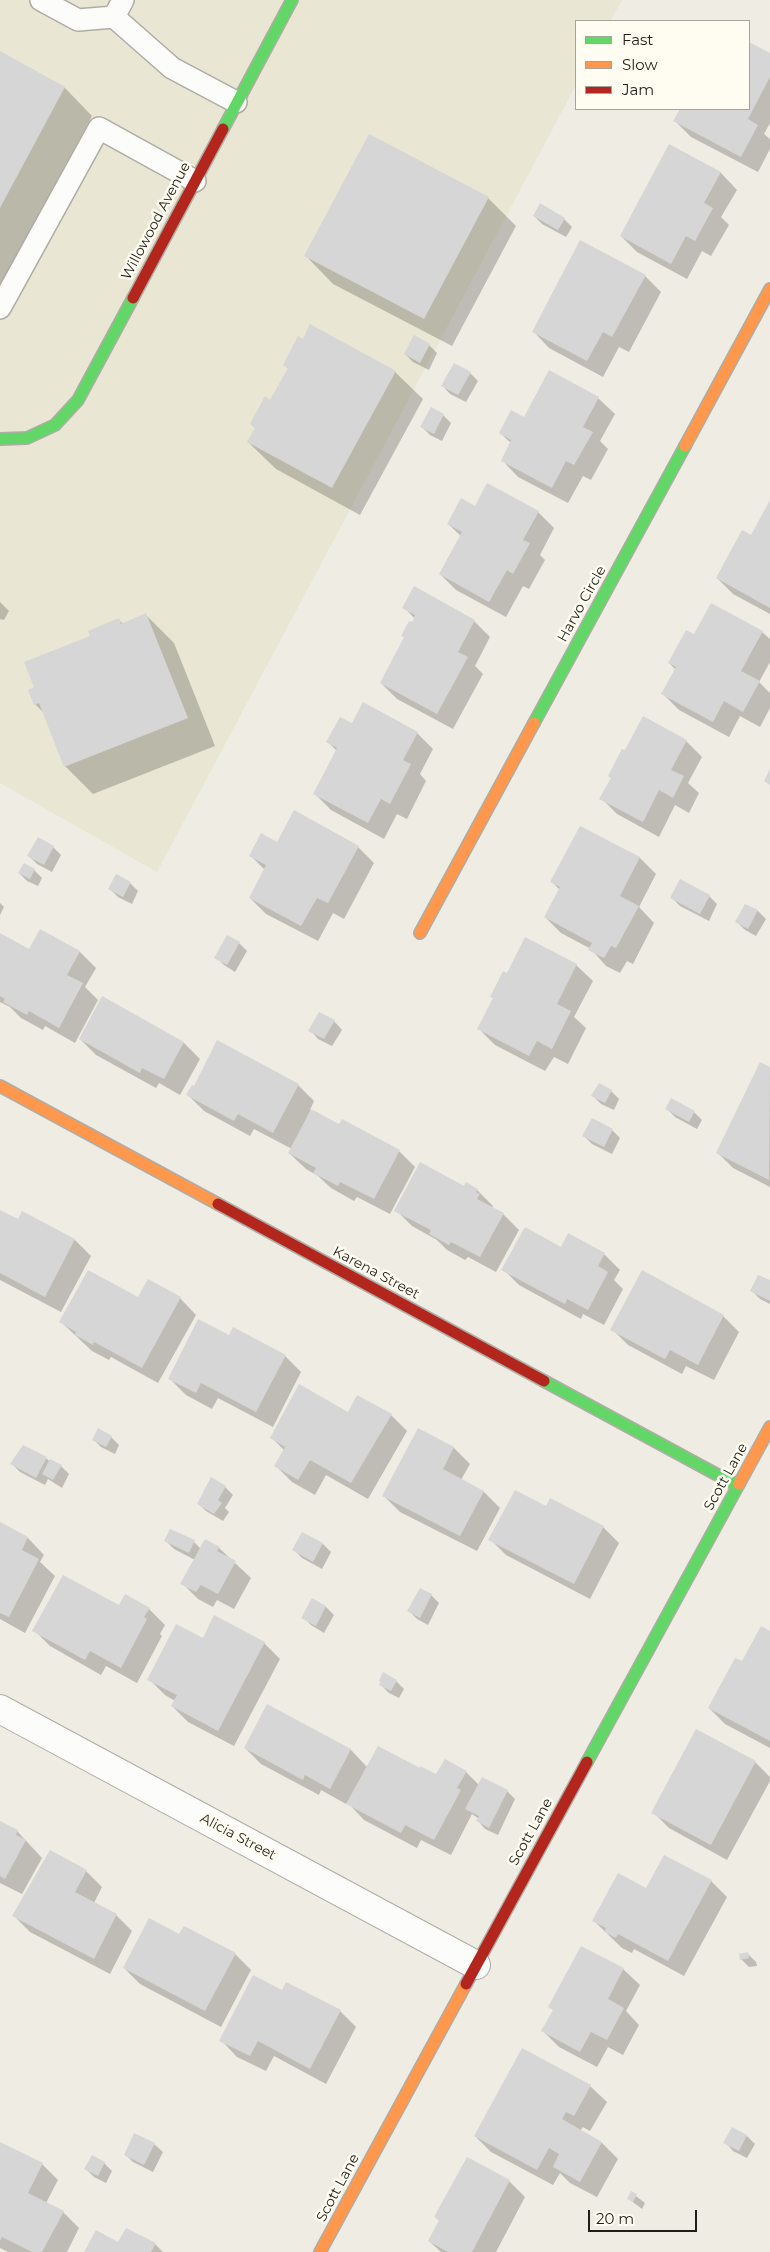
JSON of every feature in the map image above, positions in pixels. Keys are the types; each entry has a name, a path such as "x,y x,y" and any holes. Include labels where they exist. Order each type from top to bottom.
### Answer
{"street":[{"name":"Willowood Avenue","path":"0,440 27,438 55,425 78,400 292,0"},
{"name":"Harvo Circle","path":"420,934 770,289"},
{"name":"Karena Street","path":"0,1086 738,1486"},
{"name":"Scott Lane","path":"320,2252 770,1427"},
{"name":"Alicia Street","path":"0,1709 476,1965"}],"lane":[{"path":"49,2 78,20 119,9 172,68 236,102"},
{"path":"0,308 99,128 195,181"}],"shaded area":[{"path":"0,0 622,0 611,20 575,20 575,87 157,872 0,783"}],"building":[{"path":"750,43 770,53 770,77 748,119 758,125 741,157 673,121 679,110 750,110"},
{"path":"0,51 65,87 0,208"},
{"path":"369,134 489,197 424,319 304,256"},
{"path":"669,144 721,172 704,203 713,208 695,241 686,236 671,264 620,236"},
{"path":"540,203 565,218 558,230 533,216"},
{"path":"580,240 646,275 612,337 603,332 587,361 532,332"},
{"path":"310,324 396,371 332,488 247,442 255,428 250,424 265,396 270,400 288,368 283,365 298,336 303,339"},
{"path":"414,335 430,344 420,363 404,354"},
{"path":"454,363 471,372 458,395 441,386"},
{"path":"549,370 599,397 583,427 593,432 574,465 566,461 552,488 501,461 511,440 499,433 511,410 524,417"},
{"path":"431,407 444,414 434,434 420,427"},
{"path":"487,483 539,511 523,540 530,543 513,574 507,570 489,602 439,574 462,532 447,524 461,498 475,506"},
{"path":"770,500 770,608 716,578 742,530 751,535"},
{"path":"414,586 475,620 458,652 468,657 437,714 380,683 404,637 401,636 409,621 412,622 415,615 402,608"},
{"path":"711,603 763,631 741,671 760,681 743,712 724,701 713,722 661,694 676,667 668,663 686,630 694,634"},
{"path":"146,613 188,718 64,767 39,703 34,705 28,690 34,687 24,662 90,636 88,631 119,618 121,624"},
{"path":"363,702 418,732 403,760 411,764 390,804 381,799 368,823 313,794 337,748 326,742 340,717 352,723"},
{"path":"643,716 687,740 671,770 684,776 673,798 659,790 643,822 599,799 611,778 608,776 622,749 625,750"},
{"path":"770,769 770,785 764,781"},
{"path":"294,810 359,846 328,903 317,898 301,926 249,898 266,865 249,856 261,833 277,842"},
{"path":"580,826 640,857 620,896 639,906 616,948 611,946 604,958 588,950 592,943 544,917 560,887 550,882"},
{"path":"38,837 54,846 44,865 27,856"},
{"path":"24,863 35,869 30,879 18,873"},
{"path":"116,874 131,882 123,897 108,889"},
{"path":"680,879 710,895 700,914 670,898"},
{"path":"745,904 758,910 748,929 735,922"},
{"path":"40,929 80,951 67,975 83,983 59,1028 29,1011 27,1015 3,1002 5,999 0,996 0,933 29,949"},
{"path":"227,935 240,942 227,965 214,958"},
{"path":"525,937 577,964 557,1004 571,1011 552,1049 537,1041 529,1056 477,1029 493,998 490,997 503,971 507,973"},
{"path":"102,996 184,1042 164,1079 142,1068 140,1073 79,1039"},
{"path":"319,1012 335,1020 324,1039 308,1031"},
{"path":"217,1040 299,1084 273,1133 238,1114 234,1121 186,1095 192,1085 194,1086"},
{"path":"760,1062 770,1067 769,1180 716,1153"},
{"path":"599,1083 612,1090 605,1103 591,1096"},
{"path":"671,1098 695,1111 689,1122 665,1109"},
{"path":"311,1109 339,1124 342,1119 400,1150 374,1199 340,1182 338,1186 313,1173 316,1168 288,1153"},
{"path":"592,1118 613,1129 604,1147 582,1136"},
{"path":"420,1162 464,1186 466,1182 478,1189 476,1192 480,1194 477,1199 504,1213 480,1257 451,1242 449,1245 429,1234 431,1230 394,1211"},
{"path":"0,1210 18,1219 22,1211 75,1239 45,1297 0,1273"},
{"path":"525,1227 561,1247 568,1233 605,1253 598,1266 608,1272 588,1310 567,1299 565,1304 501,1270"},
{"path":"88,1270 138,1297 148,1279 181,1297 142,1368 94,1342 93,1345 75,1335 76,1332 59,1322"},
{"path":"642,1270 724,1315 698,1365 670,1350 665,1359 610,1330"},
{"path":"758,1275 770,1280 770,1301 750,1291"},
{"path":"198,1319 229,1335 233,1327 286,1355 256,1412 201,1383 196,1393 168,1379"},
{"path":"299,1384 348,1412 357,1395 392,1414 351,1483 310,1460 298,1480 274,1466 285,1447 270,1438"},
{"path":"98,1428 112,1436 106,1447 92,1440"},
{"path":"418,1428 454,1447 443,1469 484,1491 460,1536 382,1496"},
{"path":"23,1445 47,1457 36,1478 10,1464"},
{"path":"50,1459 62,1465 53,1480 42,1474"},
{"path":"211,1477 226,1486 218,1500 222,1503 214,1514 197,1504"},
{"path":"515,1490 546,1506 550,1498 604,1526 574,1584 488,1540"},
{"path":"0,1522 28,1537 22,1550 39,1559 9,1617 0,1613"},
{"path":"170,1529 195,1540 189,1553 164,1541"},
{"path":"302,1532 323,1543 313,1562 292,1550"},
{"path":"205,1539 220,1547 217,1551 236,1561 218,1594 201,1585 196,1592 180,1584"},
{"path":"63,1575 119,1605 125,1594 150,1608 144,1617 147,1619 121,1668 90,1651 85,1660 32,1631"},
{"path":"420,1588 432,1594 420,1618 407,1611"},
{"path":"312,1598 326,1606 316,1626 301,1618"},
{"path":"214,1615 265,1642 218,1731 171,1706 177,1695 147,1680 176,1624 203,1638"},
{"path":"761,1626 770,1631 770,1741 708,1708 735,1658 742,1661"},
{"path":"383,1672 397,1680 391,1691 379,1685"},
{"path":"267,1704 351,1749 330,1789 305,1775 303,1780 244,1748"},
{"path":"696,1729 756,1761 711,1845 651,1813"},
{"path":"378,1746 420,1768 420,1766 436,1774 445,1759 467,1771 457,1788 461,1790 434,1840 405,1825 401,1833 346,1804"},
{"path":"482,1777 508,1790 489,1828 476,1821 479,1816 465,1809"},
{"path":"0,1821 18,1830 16,1835 26,1840 5,1879 0,1876"},
{"path":"50,1850 87,1870 75,1892 117,1914 94,1959 12,1916"},
{"path":"664,1855 712,1880 668,1961 618,1934 616,1938 604,1932 606,1928 592,1921 618,1873 646,1888"},
{"path":"149,1918 179,1934 184,1926 236,1953 205,2011 123,1968"},
{"path":"581,1946 624,1968 608,1999 624,2008 607,2040 591,2032 580,2052 541,2031 553,2010 548,2007"},
{"path":"748,1952 749,1958 740,1960 739,1954"},
{"path":"253,1975 282,1990 286,1982 341,2010 310,2069 258,2041 250,2056 219,2041"},
{"path":"522,2048 591,2085 574,2116 566,2112 562,2119 602,2142 580,2182 553,2167 559,2154 549,2148 537,2170 474,2136"},
{"path":"732,2127 747,2135 739,2151 723,2143"},
{"path":"134,2133 155,2143 144,2165 124,2155"},
{"path":"0,2142 43,2163 28,2193 64,2211 42,2252 32,2252 2,2237 0,2241"},
{"path":"92,2155 105,2162 98,2176 84,2169"},
{"path":"467,2157 510,2180 472,2252 448,2252 428,2241 439,2220 434,2217"},
{"path":"631,2191 637,2194 633,2202 627,2199"},
{"path":"126,2228 156,2243 151,2252 84,2252 96,2230 118,2242"}],"traffic: fast":[{"path":"223,129 292,0"},
{"path":"0,439 27,438 55,425 78,400 133,298"},
{"path":"534,723 685,446"},
{"path":"544,1381 738,1486"},
{"path":"587,1762 739,1484"}],"traffic: slow":[{"path":"685,446 770,289"},
{"path":"420,933 534,723"},
{"path":"0,1086 218,1204"},
{"path":"739,1484 770,1427"},
{"path":"320,2252 466,1984"}],"traffic: jam":[{"path":"133,298 223,129"},
{"path":"218,1204 544,1381"},
{"path":"466,1984 587,1762"}]}
